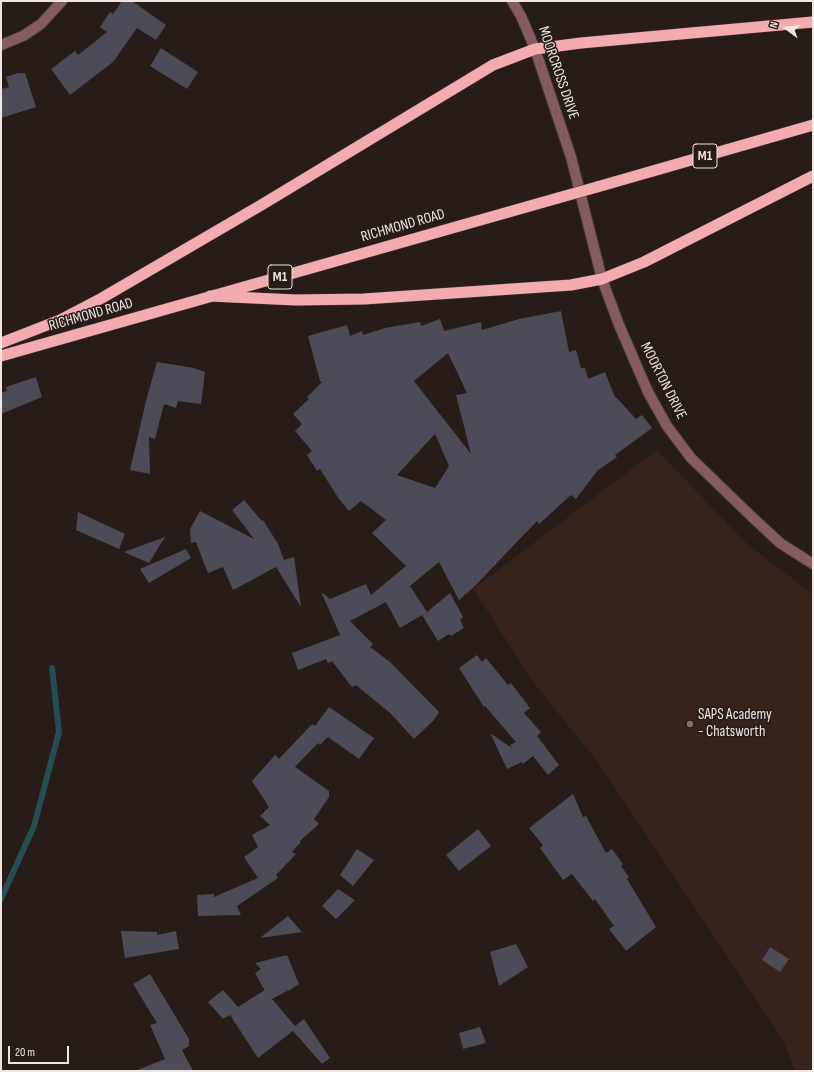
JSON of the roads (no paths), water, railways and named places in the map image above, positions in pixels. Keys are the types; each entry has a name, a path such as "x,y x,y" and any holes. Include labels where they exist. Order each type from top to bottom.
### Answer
{"highway":[{"path":"1,343 60,320 102,298 256,208 493,65 535,49 581,43 813,22"},
{"name":"RICHMOND ROAD","path":"1,356 813,125"},
{"path":"210,296 296,300 364,299 571,285 602,279 644,262 813,176"}],"street":[{"path":"1,45 23,36 41,24 62,1"},
{"name":"MOORCROSS DRIVE","path":"512,1 521,16 535,49 571,157"},
{"name":"MOORTON DRIVE","path":"571,157 602,279 619,326 648,392 667,426 691,458 750,515 780,543 813,564"}],"waterway":[{"path":"1,899 34,826 59,732 52,668"}],"place":[{"name":"SAPS Academy - Chatsworth","path":"690,724"}]}
